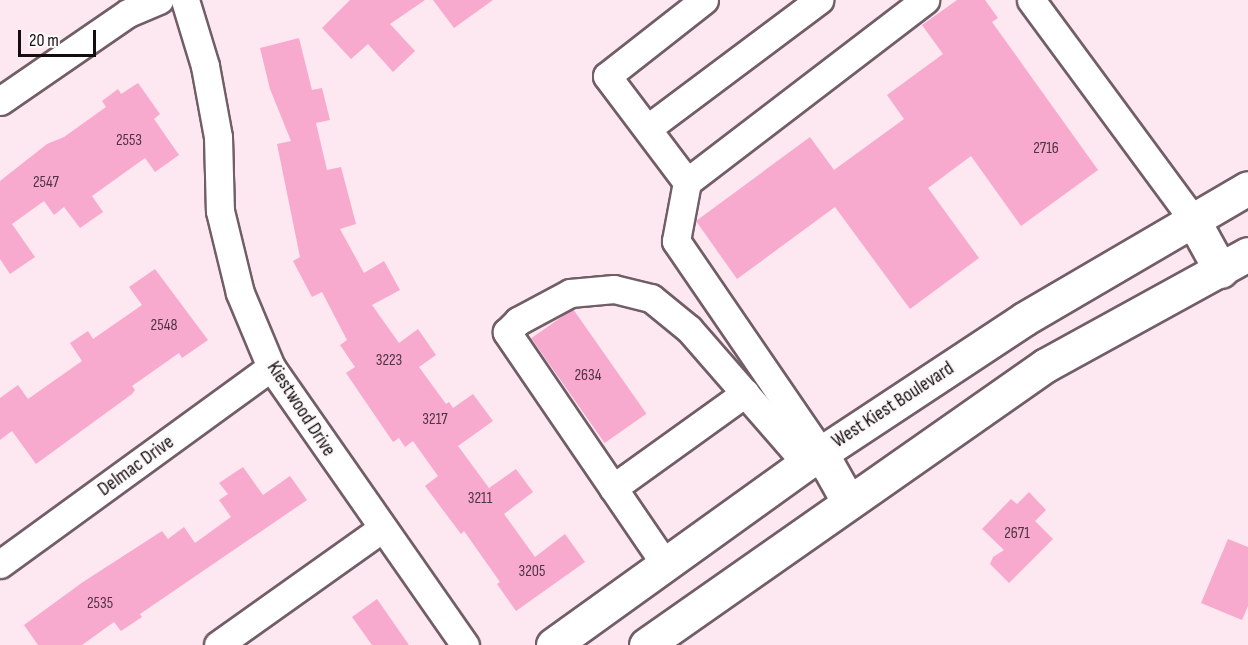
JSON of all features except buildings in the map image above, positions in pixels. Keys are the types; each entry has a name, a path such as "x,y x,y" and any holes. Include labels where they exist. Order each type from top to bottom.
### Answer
{"main road":[{"name":"West Kiest Boulevard","path":"553,645 813,458 1024,319 1248,188"},
{"path":"1193,220 1221,271"},
{"path":"646,645 848,501 1047,365 1221,271 1248,254"},
{"path":"813,458 848,501"}],"street":[{"path":"0,101 120,18 159,0"},
{"name":"Kiestwood Drive","path":"185,0 205,66 218,137 220,212 240,293 271,367 381,529 465,645"},
{"path":"687,182 607,76 704,0"},
{"path":"648,128 819,0"},
{"path":"813,458 676,241 687,182 925,0"},
{"path":"1031,0 1193,220"},
{"path":"665,564 507,332 518,321 570,293 614,289 651,298 689,329 745,393 813,458"},
{"name":"Delmac Drive","path":"0,564 271,367"},
{"path":"613,488 745,393"},
{"path":"218,645 381,529"}]}
